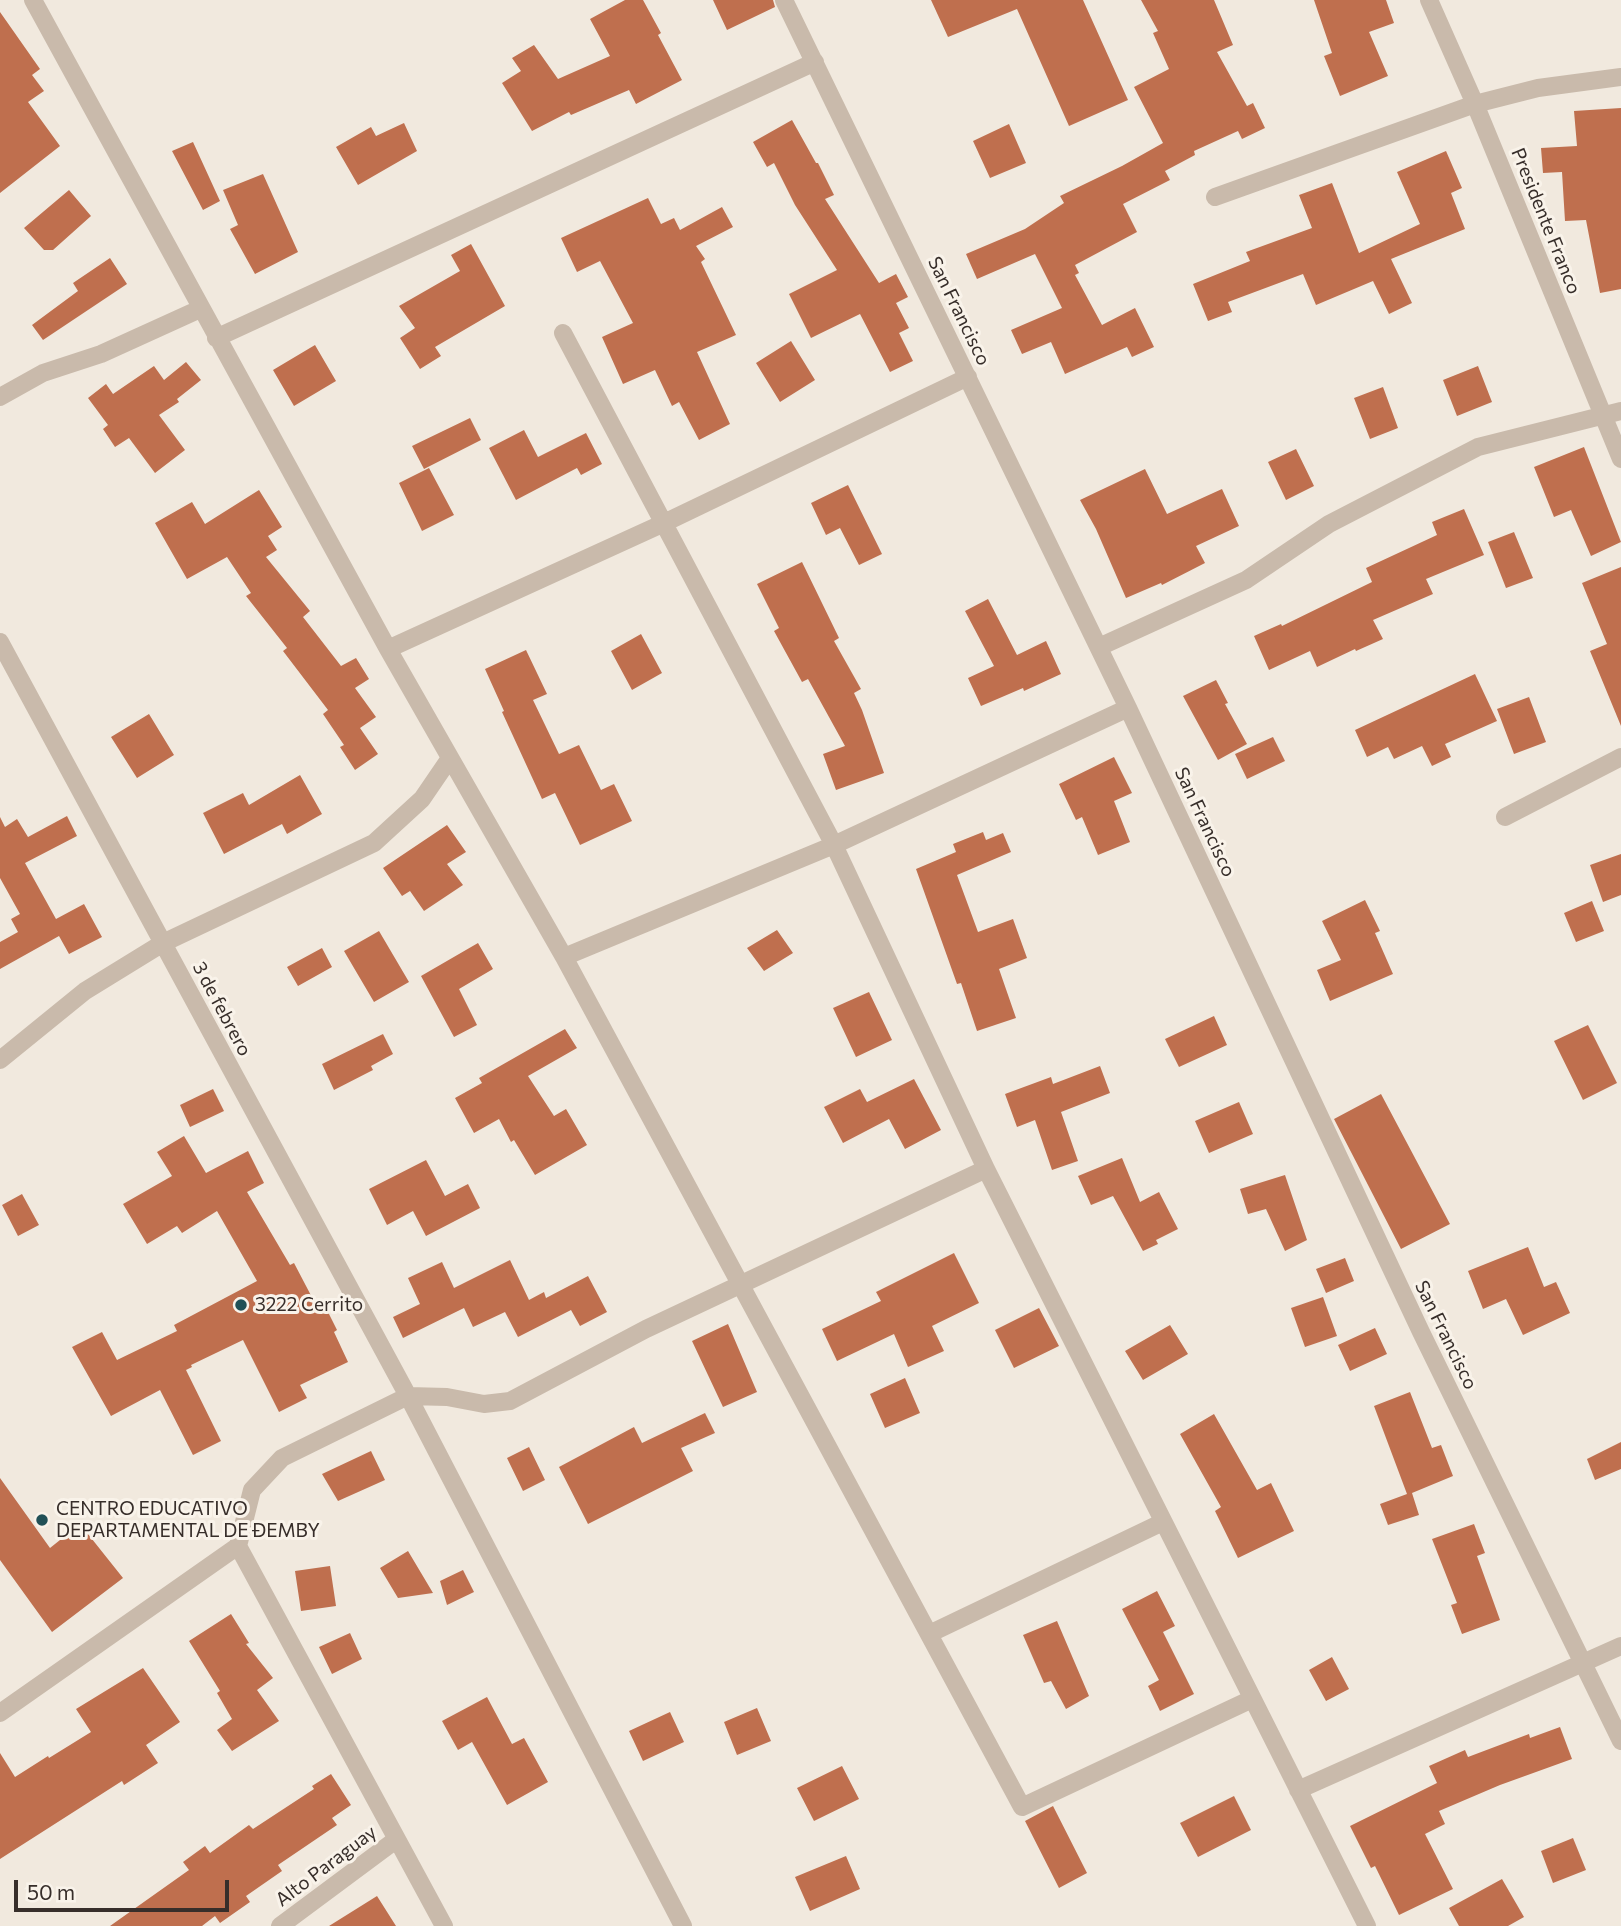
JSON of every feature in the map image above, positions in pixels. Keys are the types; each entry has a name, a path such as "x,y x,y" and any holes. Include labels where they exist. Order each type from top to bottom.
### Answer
{"street":[{"path":"33,0 388,649 564,957 1022,1807 1252,1699"},
{"name":"Presidente Franco","path":"1429,0 1475,104 1621,459"},
{"name":"San Francisco","path":"791,2 815,62 1128,708 1300,1070 1420,1332 1621,1741"},
{"path":"216,338 815,62"},
{"path":"1215,197 1475,104 1538,88 1621,77"},
{"path":"0,397 43,373 101,354 200,309"},
{"path":"563,333 834,845 986,1168 1367,1926"},
{"path":"388,649 664,523 968,377"},
{"path":"1098,647 1246,580 1329,524 1478,447 1621,411"},
{"name":"3 de febrero","path":"0,642 408,1396 683,1926"},
{"path":"564,957 834,845 1128,708"},
{"path":"1505,817 1621,757"},
{"path":"0,1060 85,991 163,943 374,843 422,799 450,758"},
{"path":"0,1713 238,1546 252,1490 282,1458 408,1396 447,1397 484,1404 510,1401 646,1329 986,1168"},
{"path":"929,1634 1163,1522"},
{"path":"238,1546 444,1926"},
{"path":"1298,1790 1621,1646"},
{"name":"Alto Paraguay","path":"280,1926 397,1839"}],"building":[{"path":"625,0 643,0 682,80 636,104 629,90 571,115 569,112 532,131 502,83 521,71 512,58 534,45 558,79 610,56 590,19"},
{"path":"713,0 773,0 775,7 727,30"},
{"path":"931,0 1083,0 1128,100 1069,126 1017,9 948,37"},
{"path":"1141,0 1214,0 1233,45 1217,52 1247,106 1253,103 1265,128 1242,139 1238,131 1194,151 1195,155 1165,171 1170,180 1123,204 1137,232 1075,265 1079,273 1075,275 1102,325 1135,308 1154,347 1132,357 1127,347 1065,374 1051,342 1022,354 1011,330 1062,308 1035,254 977,279 966,254 1025,229 1064,203 1060,196 1163,143 1134,87 1169,69 1153,33 1158,31"},
{"path":"1314,0 1386,0 1394,23 1369,32 1388,76 1340,96 1324,56 1332,53"},
{"path":"0,12 40,69 32,75 44,91 28,102 60,146 0,193"},
{"path":"1621,108 1621,289 1600,293 1586,220 1565,221 1562,172 1543,173 1541,148 1577,146 1574,111"},
{"path":"792,120 834,195 825,199 879,283 896,274 908,297 896,303 909,328 899,333 913,361 890,372 860,314 811,338 789,294 837,270 795,205 774,163 767,167 753,142"},
{"path":"404,123 417,151 358,185 336,147 371,127 376,136"},
{"path":"1009,124 1026,163 990,178 973,141"},
{"path":"193,142 220,201 203,210 172,151"},
{"path":"1446,151 1462,188 1451,193 1465,229 1391,259 1412,303 1389,314 1373,281 1316,305 1303,274 1228,302 1232,312 1208,321 1193,284 1250,261 1246,252 1312,228 1299,195 1332,183 1359,253 1420,224 1397,172"},
{"path":"263,174 298,252 255,274 230,229 238,225 223,190"},
{"path":"69,190 91,216 53,250 44,250 24,228"},
{"path":"648,198 661,224 674,218 680,230 722,207 733,227 696,246 705,259 701,262 736,335 697,352 730,424 699,440 679,402 672,406 655,370 623,384 602,337 633,323 600,261 577,272 561,238"},
{"path":"471,244 505,306 435,347 441,356 420,369 400,338 415,328 399,306 460,271 451,255"},
{"path":"110,258 127,284 43,340 32,325 78,291 73,283"},
{"path":"791,341 815,380 780,402 756,363"},
{"path":"315,345 336,381 294,406 273,370"},
{"path":"186,362 201,380 177,399 179,402 159,415 185,450 155,473 129,438 115,447 103,429 108,425 88,398 106,384 113,394 154,366 164,380"},
{"path":"1478,366 1492,402 1457,416 1443,380"},
{"path":"1383,387 1398,428 1370,439 1354,398"},
{"path":"470,418 481,440 424,469 412,446"},
{"path":"524,430 538,457 586,433 602,464 581,475 577,468 516,500 489,448"},
{"path":"1584,447 1621,542 1591,556 1571,510 1554,517 1534,467"},
{"path":"1296,449 1314,486 1286,500 1268,462"},
{"path":"429,468 454,515 422,531 399,483"},
{"path":"1145,469 1167,514 1222,489 1239,526 1196,546 1205,563 1162,585 1161,583 1126,598 1096,529 1080,500"},
{"path":"848,485 882,554 859,565 840,528 826,535 811,503"},
{"path":"259,490 282,527 268,536 277,550 266,557 310,611 303,617 341,666 356,658 369,679 355,688 376,717 360,728 378,754 355,770 340,747 344,745 323,714 328,710 283,651 287,648 246,596 251,593 227,557 187,579 155,523 192,502 205,524"},
{"path":"1464,509 1484,555 1426,579 1433,594 1373,620 1383,639 1317,667 1310,651 1269,670 1254,636 1281,624 1282,626 1372,582 1366,568 1437,535 1432,522"},
{"path":"1514,532 1533,578 1506,588 1488,542"},
{"path":"802,562 839,638 834,641 861,689 854,693 884,773 836,790 823,754 845,746 808,679 802,682 774,631 779,628 757,584"},
{"path":"1621,567 1621,726 1590,651 1607,644 1582,583"},
{"path":"988,599 1017,655 1046,641 1061,674 981,706 968,678 994,666 965,611"},
{"path":"641,634 662,673 632,690 611,651"},
{"path":"526,650 547,694 533,700 559,754 579,745 601,790 614,784 632,821 580,845 555,793 542,799 485,669"},
{"path":"1475,674 1497,721 1445,744 1451,757 1432,766 1422,746 1394,759 1388,747 1367,757 1355,730"},
{"path":"1216,680 1228,703 1225,704 1247,744 1218,760 1183,696"},
{"path":"1529,697 1546,742 1514,754 1497,709"},
{"path":"149,714 174,755 137,778 111,737"},
{"path":"1273,737 1285,761 1247,779 1235,754"},
{"path":"1114,757 1132,793 1114,801 1130,842 1098,855 1082,817 1076,820 1059,784"},
{"path":"300,775 322,814 287,834 282,824 224,854 203,813 243,793 249,805"},
{"path":"67,816 77,836 25,863 56,919 84,904 102,937 69,954 59,936 0,969 0,942 18,932 11,919 20,914 0,878 0,817 5,827 17,819 28,837"},
{"path":"447,825 466,852 447,864 463,885 424,911 410,891 402,896 383,868"},
{"path":"983,832 986,840 1003,833 1011,852 957,875 978,932 1013,919 1027,958 999,969 1016,1018 977,1031 961,983 957,984 916,869 956,852 953,844"},
{"path":"1621,854 1621,895 1603,902 1590,865"},
{"path":"1365,900 1380,931 1375,933 1393,974 1330,1001 1317,970 1341,960 1322,921"},
{"path":"1592,901 1604,931 1576,942 1564,913"},
{"path":"777,930 793,953 764,971 747,948"},
{"path":"379,931 409,982 374,1002 344,951"},
{"path":"478,943 493,969 459,989 477,1025 454,1037 421,976"},
{"path":"322,948 332,967 298,986 287,967"},
{"path":"869,992 892,1040 856,1057 833,1008"},
{"path":"1214,1016 1227,1045 1179,1067 1165,1039"},
{"path":"1588,1025 1617,1083 1583,1100 1554,1041"},
{"path":"565,1029 577,1048 528,1076 554,1116 566,1109 587,1145 535,1175 514,1140 511,1142 499,1119 474,1133 455,1098 482,1083 479,1078"},
{"path":"383,1034 393,1054 371,1066 373,1070 334,1090 322,1064"},
{"path":"1100,1066 1110,1093 1061,1112 1078,1161 1052,1170 1035,1120 1017,1127 1005,1094 1051,1077 1053,1084"},
{"path":"914,1079 941,1130 905,1149 889,1119 843,1143 824,1107 860,1089 867,1102"},
{"path":"213,1089 224,1111 190,1127 180,1105"},
{"path":"1381,1094 1450,1224 1401,1249 1334,1119"},
{"path":"1239,1102 1253,1134 1209,1153 1195,1121"},
{"path":"184,1136 206,1173 248,1151 264,1183 247,1192 290,1265 294,1263 316,1305 323,1302 337,1330 334,1332 348,1362 300,1385 307,1398 279,1412 243,1340 191,1365 192,1367 186,1370 221,1441 193,1455 160,1390 111,1416 72,1347 102,1332 117,1360 177,1331 174,1325 257,1281 217,1211 182,1233 177,1226 147,1244 123,1204 172,1176 157,1152"},
{"path":"1122,1158 1140,1202 1159,1192 1178,1229 1156,1240 1158,1244 1143,1251 1113,1196 1091,1205 1078,1176"},
{"path":"426,1160 445,1196 468,1184 480,1208 426,1236 413,1211 387,1225 369,1189"},
{"path":"1285,1175 1307,1240 1285,1251 1266,1209 1248,1214 1240,1189"},
{"path":"22,1194 39,1225 18,1236 2,1205"},
{"path":"1528,1247 1544,1287 1556,1282 1570,1313 1523,1335 1506,1299 1483,1309 1468,1271"},
{"path":"954,1253 979,1303 932,1326 944,1351 908,1367 894,1334 837,1361 822,1329 881,1301 876,1292"},
{"path":"1345,1258 1354,1281 1326,1293 1316,1269"},
{"path":"510,1260 529,1300 544,1292 546,1298 588,1276 607,1312 580,1326 571,1310 518,1337 505,1312 473,1327 464,1308 403,1338 393,1317 420,1304 408,1278 442,1262 454,1288"},
{"path":"1323,1297 1337,1336 1305,1347 1291,1308"},
{"path":"1039,1308 1059,1346 1014,1368 995,1330"},
{"path":"728,1324 757,1392 723,1407 692,1341"},
{"path":"1170,1325 1188,1354 1143,1380 1125,1351"},
{"path":"1375,1328 1387,1354 1350,1371 1338,1345"},
{"path":"905,1378 920,1413 885,1428 870,1394"},
{"path":"1410,1392 1432,1448 1441,1445 1453,1476 1412,1493 1419,1515 1388,1525 1380,1504 1407,1494 1374,1406"},
{"path":"705,1413 715,1433 681,1448 693,1471 588,1524 559,1467 634,1427 642,1443"},
{"path":"1214,1414 1257,1490 1271,1483 1294,1531 1238,1558 1215,1511 1221,1507 1180,1434"},
{"path":"1621,1442 1621,1469 1595,1480 1587,1459"},
{"path":"529,1447 545,1480 523,1491 507,1458"},
{"path":"371,1451 385,1480 338,1501 322,1474"},
{"path":"0,1478 50,1548 80,1524 123,1578 52,1632 0,1560"},
{"path":"1474,1524 1485,1553 1477,1556 1500,1620 1462,1634 1451,1605 1457,1603 1432,1539"},
{"path":"408,1551 433,1593 398,1598 380,1568"},
{"path":"330,1566 336,1606 301,1611 295,1571"},
{"path":"463,1570 474,1592 447,1605 440,1581"},
{"path":"1157,1591 1175,1626 1163,1632 1194,1694 1160,1711 1148,1686 1159,1680 1122,1609"},
{"path":"231,1614 249,1643 246,1644 273,1678 257,1690 279,1721 232,1751 217,1730 232,1719 217,1693 220,1691 189,1641"},
{"path":"1057,1621 1089,1696 1066,1709 1051,1681 1044,1683 1023,1635"},
{"path":"350,1633 362,1659 332,1674 319,1647"},
{"path":"1332,1657 1349,1689 1326,1701 1309,1670"},
{"path":"143,1668 180,1722 146,1745 158,1763 124,1785 122,1781 0,1859 0,1753 15,1777 48,1756 49,1758 91,1732 76,1709"},
{"path":"487,1697 512,1744 524,1738 548,1782 507,1805 472,1742 458,1750 442,1721"},
{"path":"757,1708 771,1741 737,1755 724,1722"},
{"path":"670,1712 684,1742 643,1761 629,1731"},
{"path":"1560,1727 1572,1759 1439,1811 1445,1824 1425,1834 1453,1889 1399,1915 1375,1866 1371,1868 1350,1826 1437,1783 1429,1766 1465,1750 1468,1757 1529,1734 1530,1738"},
{"path":"842,1766 859,1799 814,1821 797,1788"},
{"path":"331,1774 351,1805 332,1818 337,1825 278,1865 282,1871 246,1896 250,1902 220,1923 215,1916 202,1926 110,1926 189,1870 183,1862 205,1846 210,1853 249,1825 253,1829 314,1789 312,1786"},
{"path":"1234,1796 1251,1830 1198,1857 1180,1823"},
{"path":"1053,1806 1087,1873 1059,1888 1025,1821"},
{"path":"1573,1838 1586,1870 1553,1883 1541,1851"},
{"path":"846,1856 860,1889 810,1911 795,1877"},
{"path":"1502,1879 1524,1917 1508,1926 1459,1926 1449,1908"},
{"path":"377,1896 396,1926 329,1926"}],"place":[{"name":"3222 Cerrito","path":"241,1305"},
{"name":"CENTRO EDUCATIVO DEPARTAMENTAL DE ÐEMBY","path":"42,1520"}]}
